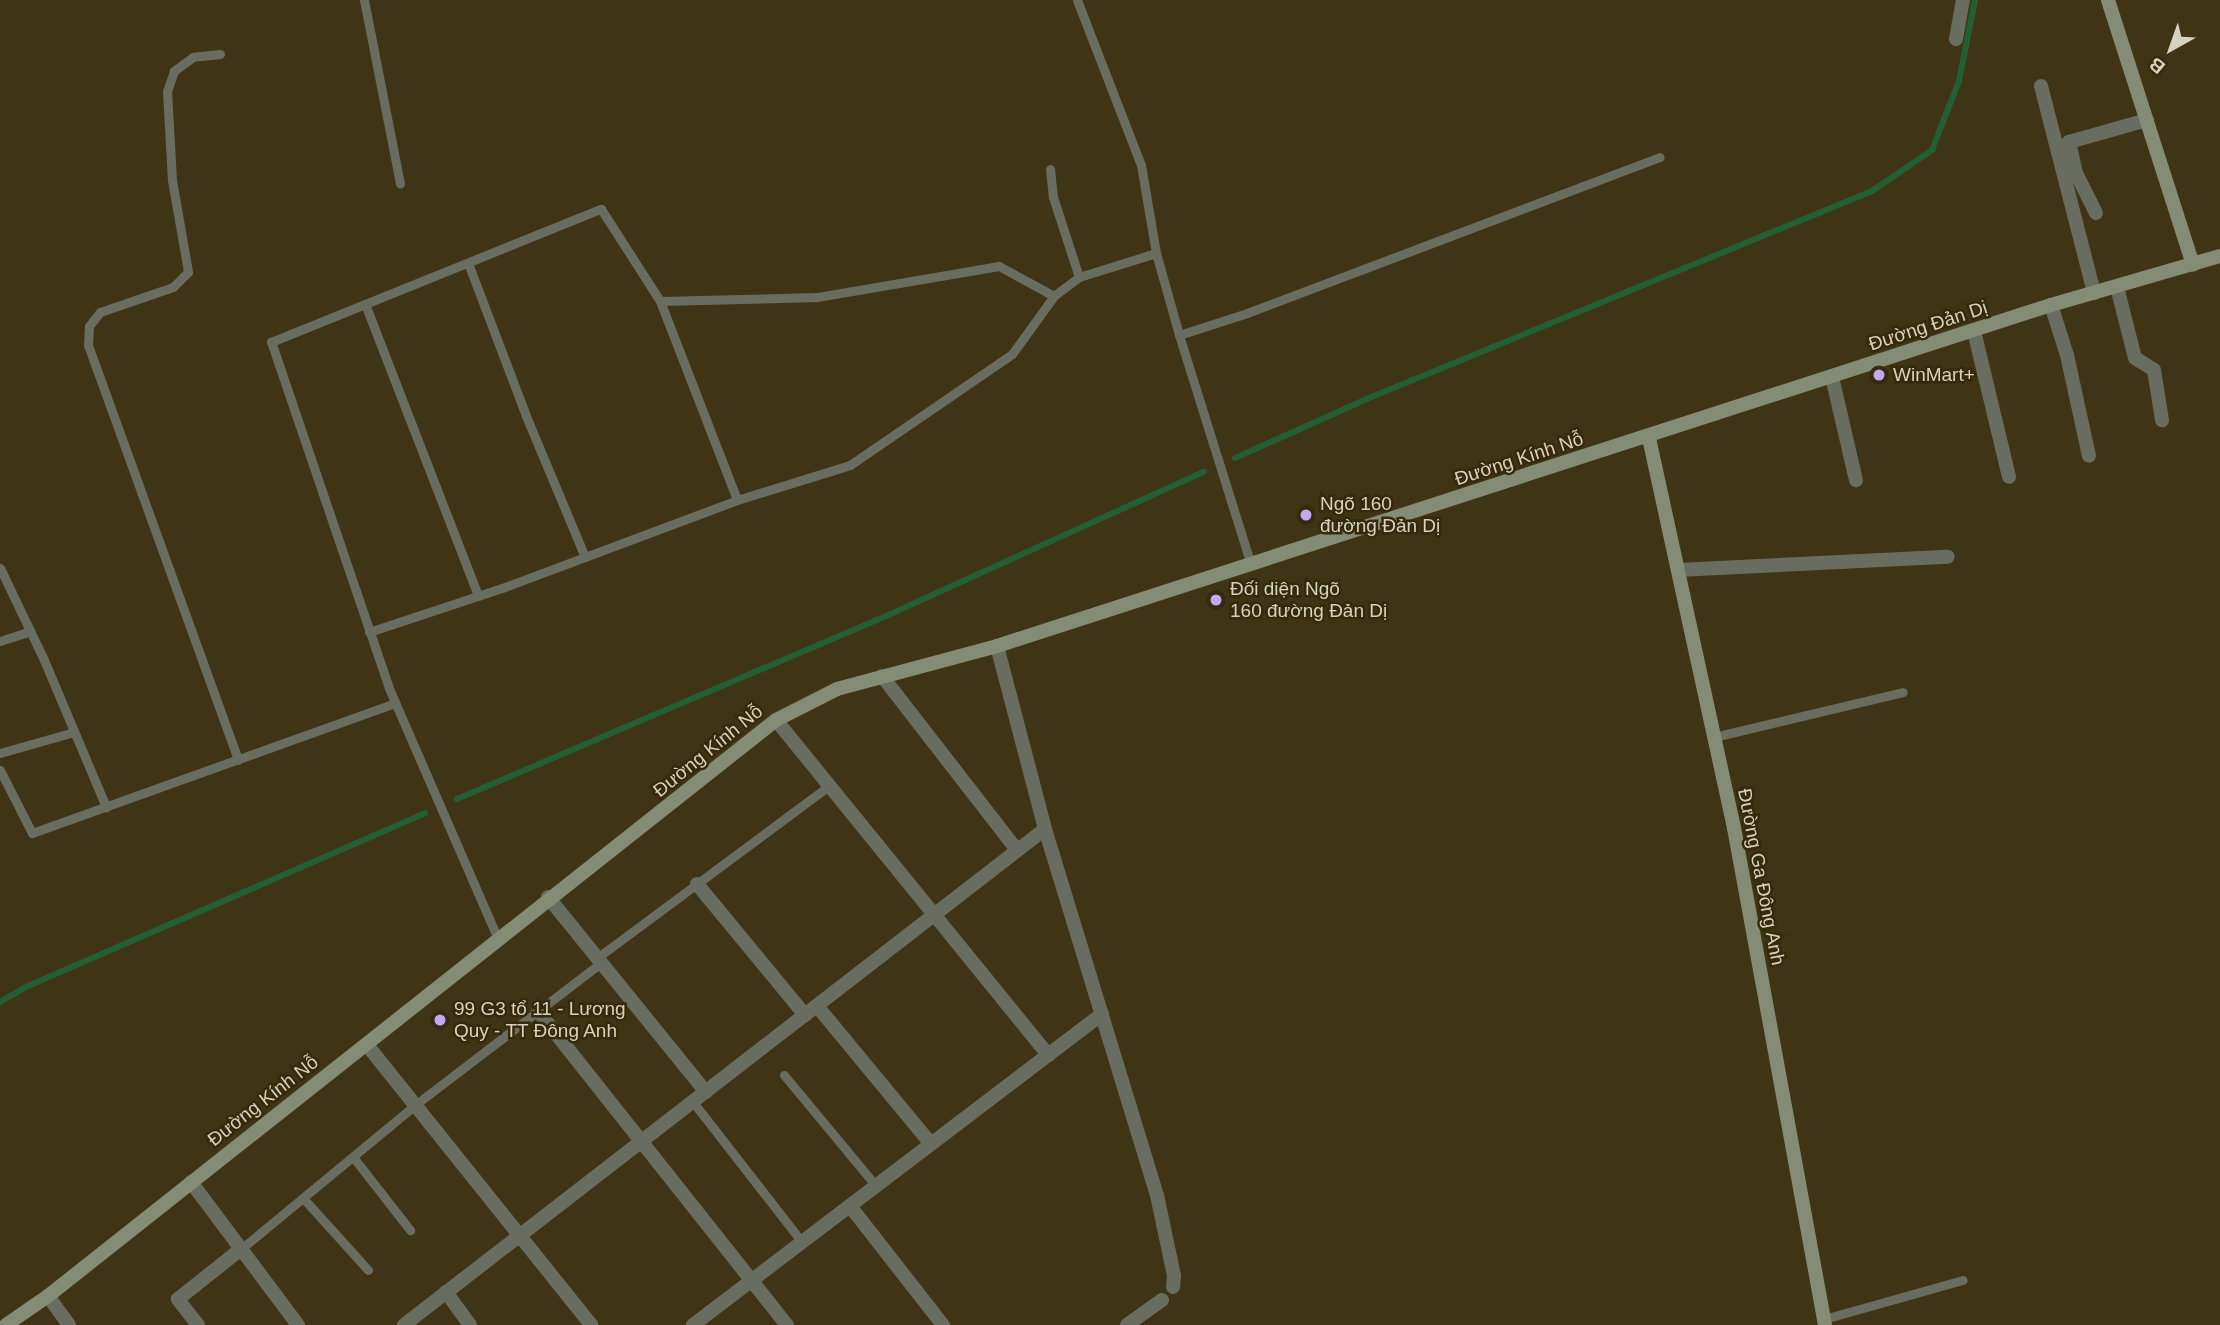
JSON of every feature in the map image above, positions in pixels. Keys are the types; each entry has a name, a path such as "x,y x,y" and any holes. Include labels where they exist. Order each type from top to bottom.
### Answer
{"street":[{"path":"1956,39 1963,0"},
{"path":"2108,0 2193,265"},
{"path":"2040,86 2094,293"},
{"path":"2096,213 2076,173 2069,142 2147,120"},
{"name":"Đường Đản Dị","path":"1649,438 2051,305 2220,256"},
{"path":"2117,287 2136,358 2154,370 2162,420"},
{"path":"2051,305 2067,355 2089,456"},
{"path":"1974,331 2009,477"},
{"path":"1832,377 1856,480"},
{"name":"Đường Kính Nỗ","path":"6,1325 48,1296 367,1045 548,897 647,824 776,720 837,689 997,646 1649,438"},
{"name":"Đường Ga Đông Anh","path":"1649,438 1736,842 1824,1322"},
{"path":"1678,570 1948,557"},
{"path":"997,646 1045,829 1157,1195 1174,1276 1173,1287"},
{"path":"882,676 1017,850"},
{"path":"776,720 1048,1055"},
{"path":"404,1325 1045,829"},
{"path":"697,884 931,1144"},
{"path":"548,897 706,1091"},
{"path":"538,1012 787,1325"},
{"path":"694,1325 1102,1014"},
{"path":"367,1045 591,1325"},
{"path":"191,1182 298,1325"},
{"path":"850,1206 943,1325"},
{"path":"198,1325 178,1299 241,1249"},
{"path":"446,1293 470,1325"},
{"path":"48,1296 69,1325"},
{"path":"1127,1325 1162,1300"}],"lane":[{"path":"364,0 400,184"},
{"path":"1077,0 1141,165 1156,253 1251,565"},
{"path":"220,54 193,57 174,71 167,91 172,180 188,272 173,287 100,312 89,326 88,345 238,760"},
{"path":"1179,335 1247,313 1660,157"},
{"path":"1051,169 1054,197 1079,278"},
{"path":"498,939 395,703 271,342 601,209 660,301 737,500"},
{"path":"369,632 585,558 737,500 850,465 1012,354 1054,296 1079,278 1156,253"},
{"path":"468,263 526,416 585,558"},
{"path":"660,301 817,297 999,266 1054,296"},
{"path":"365,304 478,596"},
{"path":"0,568 106,807"},
{"path":"0,641 30,631"},
{"path":"1714,737 1903,692"},
{"path":"0,770 32,833 395,703"},
{"path":"0,752 74,732"},
{"path":"241,1249 415,1105 538,1012 599,960 830,785"},
{"path":"784,1075 876,1186"},
{"path":"693,1102 802,1242"},
{"path":"353,1157 410,1230"},
{"path":"303,1198 368,1270"},
{"path":"1824,1322 1963,1279"}],"waterway":[{"path":"1235,458 1369,398 1872,191 1932,150 1959,81 1975,0"},
{"path":"457,799 897,611 1204,472"},
{"path":"0,1002 28,986 425,813"}],"place":[{"name":"WinMart+","path":"1879,375"},
{"name":"Ngõ 160 đường Đản Dị","path":"1306,515"},
{"name":"Đối diện Ngõ 160 đường Đản Dị","path":"1216,600"},
{"name":"99 G3 tổ 11 - Lương Quy - TT Đông Anh","path":"440,1020"}]}
